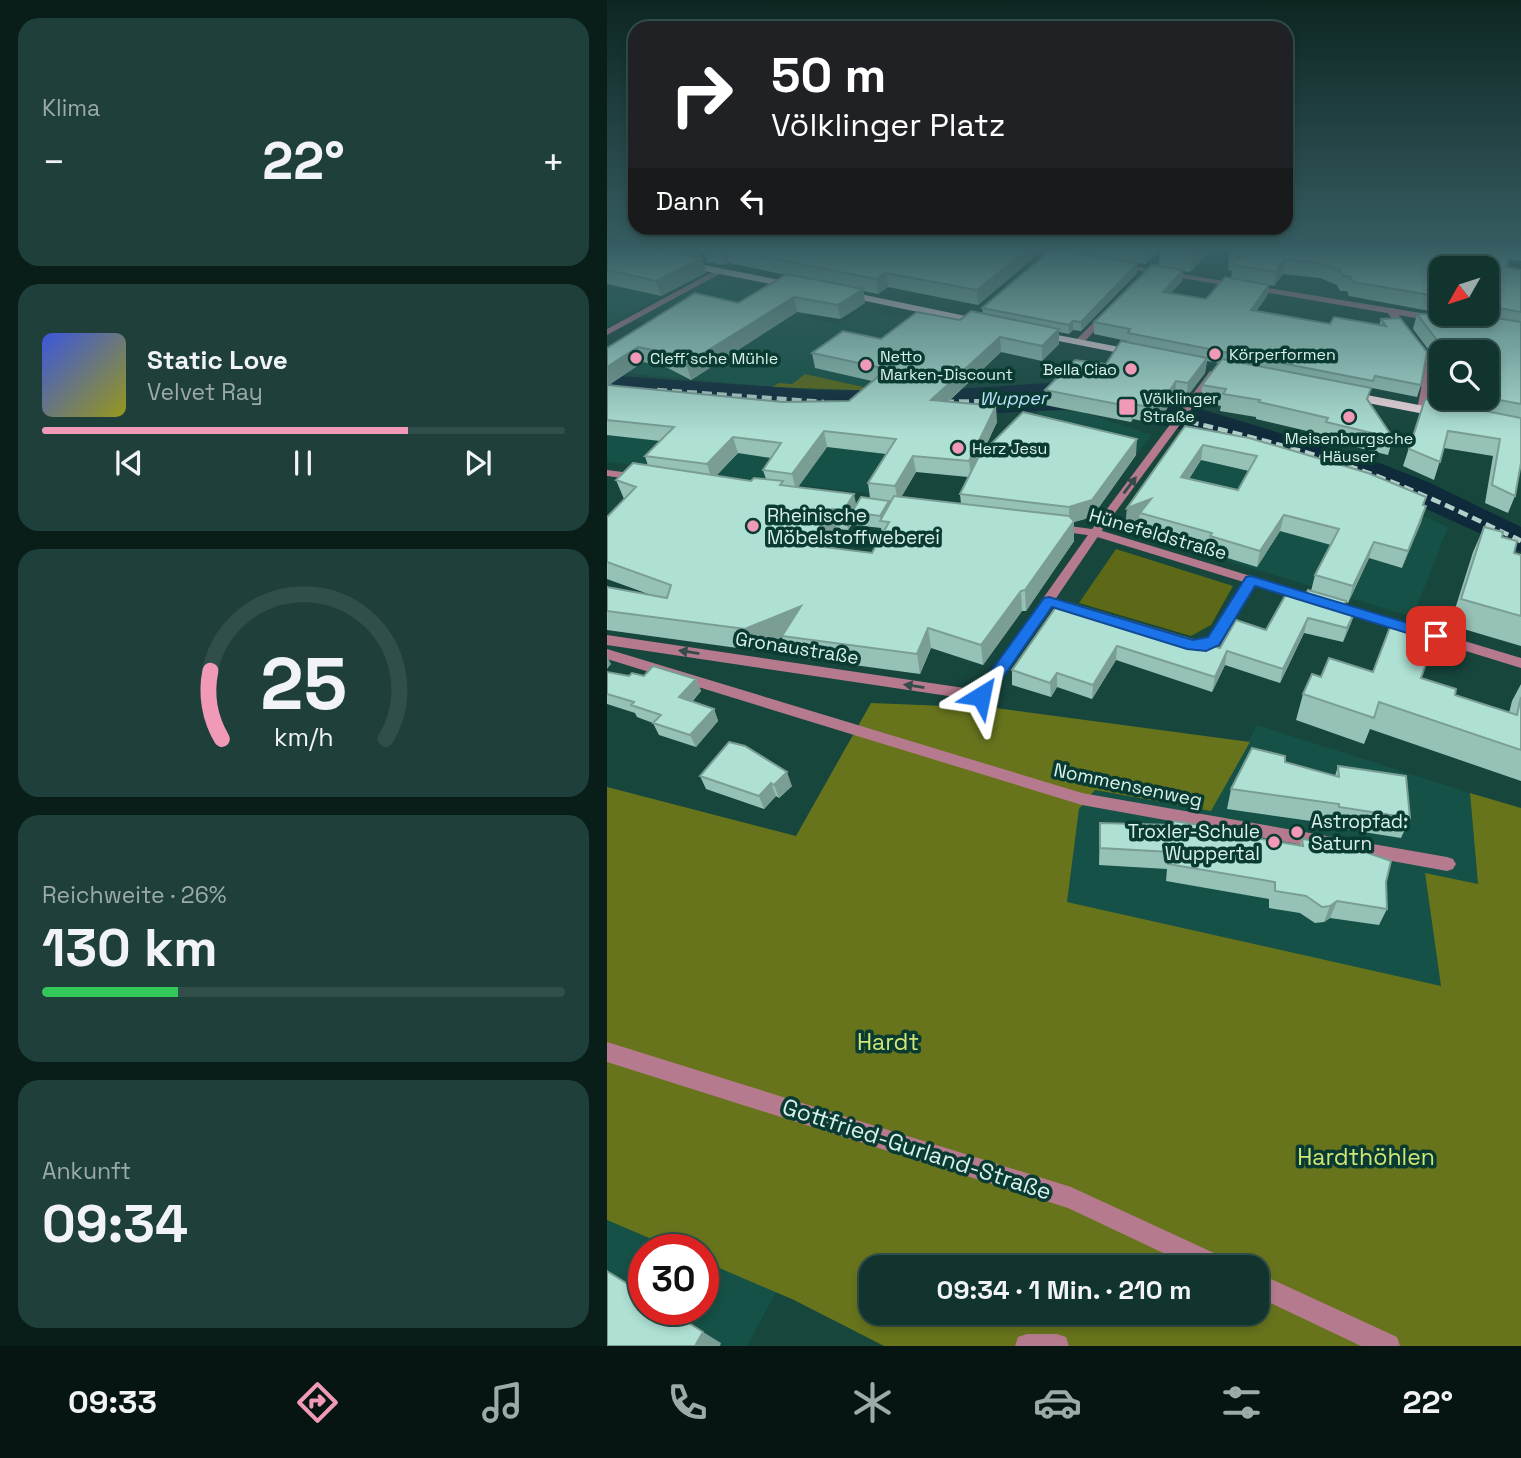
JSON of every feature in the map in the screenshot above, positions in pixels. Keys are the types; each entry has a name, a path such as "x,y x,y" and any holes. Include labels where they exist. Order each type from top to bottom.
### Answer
{"main road":[{"path":"933,311 996,326"},
{"path":"1022,331 1157,357"},
{"path":"1335,392 1458,417"}],"street":[{"path":"607,332 647,311"},
{"path":"970,320 981,311"},
{"path":"1079,342 1109,311"},
{"path":"1391,311 1431,363 1422,410"},
{"path":"1395,311 1429,317"},
{"path":"1068,607 1049,601 1095,533 1215,369"},
{"path":"607,473 651,479"},
{"name":"Hünefeldstraße","path":"1044,527 1095,533 1521,663"},
{"path":"1180,642 1206,646 1214,641 1251,580"},
{"name":"Gronaustraße","path":"607,640 981,696 1049,601"},
{"name":"Nommensenweg","path":"607,654 1082,799 1447,864"},
{"name":"Gottfried-Gurland-Straße","path":"607,1052 1071,1198 1193,1255"},
{"path":"1269,1290 1388,1346"},
{"path":"1027,1346 1057,1346"}],"shaded area":[{"path":"607,311 635,311 607,326"},
{"path":"653,311 813,311 804,317 839,324 858,311 870,311 919,321 974,347 1001,352 962,388 882,391 805,374 792,384 779,383 772,387 607,371 607,346 646,323 636,320"},
{"path":"607,400 946,416 874,494 607,462"},
{"path":"1040,410 1082,412 1152,435 1138,453 1112,446 995,457"},
{"path":"1206,446 1364,489 1448,527 1413,617 1148,537"},
{"name":"Troxler-Schule Wuppertal","path":"1257,725 1470,793 1478,885 1425,873 1442,987 1067,902 1079,808 1095,790 1211,811"},
{"path":"607,1220 640,1234 628,1234 628,1325 719,1325 719,1268 776,1292 747,1346 607,1346"}],"green space":[{"path":"805,374 882,391 772,387 779,383 792,384"},
{"path":"1116,549 1233,586 1211,625 1191,636 1079,603"},
{"name":"Hardt","path":"871,703 996,708 1250,742 1211,811 1095,790 1079,809 1067,902 1441,986 1425,873 1478,884 1470,793 1521,808 1521,1346 884,1346 794,1300 719,1268 719,1234 640,1234 607,1220 607,787 796,836"}],"water":[{"name":"Wupper","path":"607,375 816,390 925,391 1064,382 1099,386 1201,409 1382,464 1428,482 1521,527 1521,552 1380,488 1218,438 1126,417 1074,409 946,416 607,394"}],"building":[{"path":"666,311 772,311 686,364 658,351 638,347 607,367 607,348"},
{"path":"971,311 1059,329 1042,346 1000,337 931,400 996,406 969,461 913,456 895,486 868,483 896,439 824,431 792,474 763,470 781,443 733,437 707,464 645,456 674,427 607,420 607,385 782,402 849,401 887,369 812,353 843,331 881,339 917,312 960,320"},
{"path":"996,311 1092,311 1081,322 1073,321 1069,325"},
{"path":"1105,311 1256,311 1330,324 1334,317 1386,326 1381,319 1400,318 1427,352 1421,385 1375,376 1373,381 1128,333 1130,329 1094,322"},
{"path":"1417,314 1429,314 1429,326 1499,326 1499,318 1521,322 1521,404 1499,400 1499,340 1437,340"},
{"path":"1121,341 1207,358 1188,383 1176,381 1158,409 1134,404 1132,407 1045,390 1075,360 1106,364"},
{"path":"1222,359 1371,388 1367,399 1393,438 1326,422 1328,418 1259,402 1260,400 1223,394 1226,389 1202,385"},
{"path":"1425,399 1429,400 1429,410 1481,410 1521,418 1521,463 1515,496 1492,485 1500,439 1448,431 1440,462 1409,449"},
{"path":"1023,412 1137,439 1092,500 1069,507 960,494 979,456"},
{"path":"1185,426 1249,438 1294,451 1368,473 1426,497 1423,505 1426,506 1408,551 1374,542 1353,586 1315,575 1339,529 1284,515 1260,551 1210,536 1212,533 1140,513 1151,499 1127,508","holes":["1203,445 1257,456 1238,490 1181,477"]},
{"path":"633,463 751,481 754,478 783,481 780,485 854,494 844,510 832,509 808,545 872,553 889,522 880,521 894,496 1069,516 1074,521 1025,590 1021,591 981,645 928,628 917,654 782,636 801,606 745,629 607,611 607,587 667,598 671,585 607,562 607,517 636,487 616,480"},
{"path":"861,497 889,501 880,516 852,512"},
{"path":"1484,527 1503,532 1502,537 1517,541 1514,553 1521,555 1521,616 1461,599"},
{"path":"1289,589 1306,594 1308,590 1346,601 1344,606 1356,609 1347,628 1308,618 1283,669 1227,651 1215,677 1117,646 1093,685 1057,673 1050,683 1012,670 1058,604 1065,602 1220,648 1236,620 1266,630"},
{"path":"1392,622 1428,633 1424,643 1432,646 1421,678 1456,689 1455,695 1517,715 1521,697 1521,750 1379,702 1374,718 1303,694 1312,674 1321,677 1329,658 1373,672"},
{"path":"653,666 696,679 679,697 714,709 690,735 653,723 661,715 631,705 634,702 607,694 607,672 644,676"},
{"path":"729,742 745,746 787,772 759,796 700,776"},
{"path":"1252,748 1285,756 1285,762 1339,777 1338,766 1406,776 1410,818 1339,807 1339,804 1231,789"},
{"path":"1174,821 1255,834 1255,838 1303,846 1302,839 1320,841 1354,848 1391,861 1386,882 1387,909 1337,901 1322,907 1306,896 1275,891 1275,882 1168,864 1170,852 1100,848 1100,823 1173,825"},
{"path":"607,1271 628,1284 628,1325 692,1325 703,1332 695,1346 607,1346"}],"railway":[{"path":"657,390 824,402"},
{"path":"929,402 1065,400"},
{"path":"1145,411 1256,438 1339,463 1423,495 1517,539"},
{"path":"1513,537 1517,539"},
{"path":"1517,539 1521,541"}],"place":[{"name":"Körperformen","path":"1215,354"},
{"name":"Cleff´sche Mühle","path":"636,358"},
{"name":"Netto Marken-Discount","path":"866,365"},
{"name":"Bella Ciao","path":"1131,369"},
{"name":"Völklinger Straße","path":"1127,407"},
{"name":"Meisenburgsche Häuser","path":"1349,417"},
{"name":"Herz Jesu","path":"958,448"},
{"name":"Rheinische Möbelstoffweberei","path":"753,526"},
{"name":"Astropfad: Saturn","path":"1297,832"},
{"name":"Troxler-Schule Wuppertal","path":"1274,842"}],"route":[{"path":"981,696 1049,601 1193,646 1206,646 1214,641 1251,580 1436,636"}],"park label":[{"name":"Hardthöhlen","path":"1366,1157"}]}
